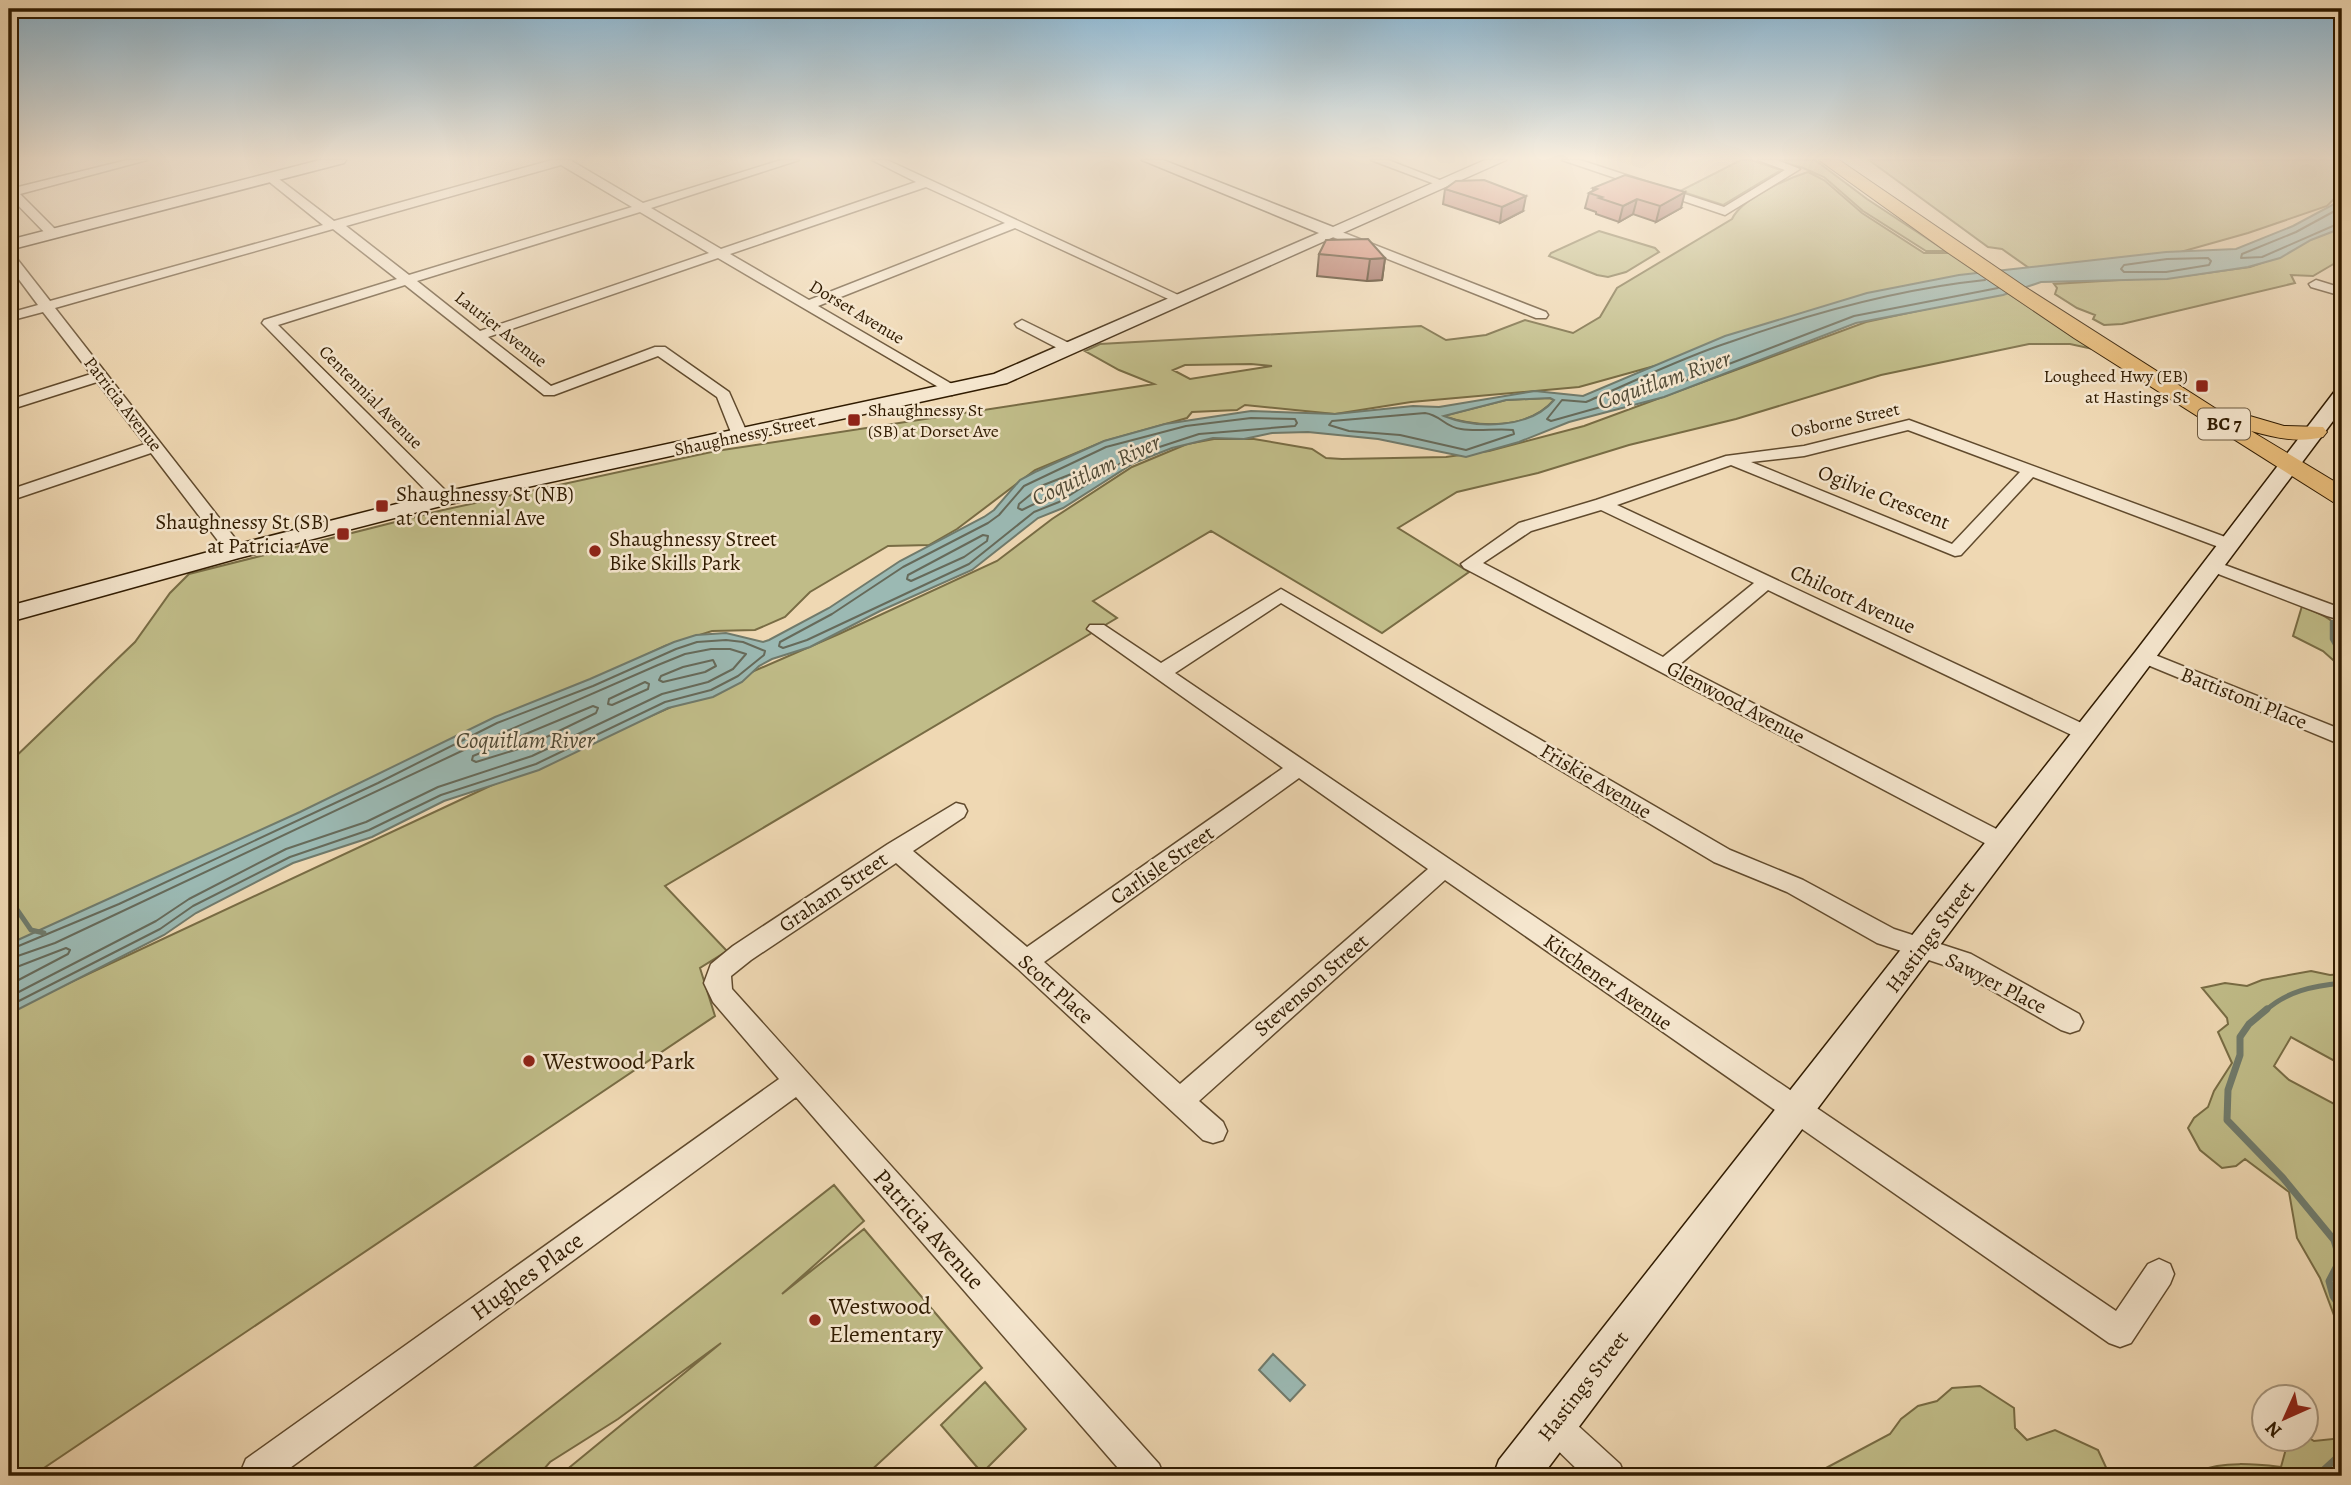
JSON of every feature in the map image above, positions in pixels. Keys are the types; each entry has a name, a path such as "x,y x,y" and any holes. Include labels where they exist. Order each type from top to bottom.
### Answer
{"main road":[{"path":"9,245 71,229"},
{"path":"1324,229 1334,233"},
{"name":"Shaughnessy Street","path":"9,614 231,553 444,499 1000,379 1342,229"},
{"name":"BC 7","path":"1933,229 2065,315 2288,467 2340,490"},
{"name":"BC 7","path":"1940,229 1980,260"},
{"name":"BC 7","path":"2065,315 2243,421 2288,467"},
{"name":"Hastings Street","path":"1515,1476 2145,657 2342,395"},
{"path":"2243,421 2283,433 2315,432"},
{"path":"2288,467 2340,490"}],"street":[{"path":"48,229 53,234"},
{"path":"9,317 323,229"},
{"name":"Laurier Avenue","path":"339,229 549,392 660,351 724,395 740,435"},
{"path":"407,281 570,229"},
{"name":"Dorset Avenue","path":"678,229 952,390"},
{"path":"478,336 789,229"},
{"path":"808,305 1001,229"},
{"path":"1027,229 1182,300"},
{"path":"1334,233 1541,315"},
{"name":"Patricia Avenue","path":"9,258 228,541 231,553"},
{"name":"Centennial Avenue","path":"407,281 269,323 444,499"},
{"path":"2316,284 2342,292"},
{"path":"1022,324 1070,349"},
{"path":"9,405 101,376"},
{"name":"Osborne Street","path":"1470,564 1525,527 1602,504 1731,459 1804,451 1909,425 2031,470 2222,555 2334,612"},
{"path":"9,496 155,446"},
{"name":"Ogilvie Crescent","path":"1731,459 1955,551 2031,470"},
{"name":"Chilcott Avenue","path":"1602,504 2085,733"},
{"name":"Glenwood Avenue","path":"1470,564 2002,842"},
{"path":"1666,665 1765,583"},
{"name":"Friskie Avenue","path":"1160,673 1281,595 1722,856 1811,893 1886,936 1921,947"},
{"name":"Kitchener Avenue","path":"1097,629 2120,1332 2159,1274"},
{"name":"Battistoni Place","path":"2145,657 2342,738"},
{"name":"Carlisle Street","path":"1026,961 1298,768"},
{"name":"Graham Street","path":"717,979 723,968 742,953 956,811"},
{"name":"Scott Place","path":"896,850 1026,961 1213,1131"},
{"name":"Stevenson Street","path":"1179,1101 1444,868"},
{"name":"Sawyer Place","path":"1921,947 1962,961 2070,1022"},
{"name":"Patricia Avenue","path":"717,979 723,995 797,1081 1147,1476"},
{"name":"Hughes Place","path":"258,1471 797,1081"},
{"path":"1553,1424 1608,1476"}],"shaded area":[{"path":"1715,229 1887,229 1924,253 1950,253 1982,275 1579,387 1411,402 1335,414 1245,405 1237,410 1192,412 1187,418 1105,441 1035,470 957,529 929,545 888,546 810,592 785,617 755,630 712,631 665,646 9,956 9,763 135,642 170,593 189,574 443,510 716,451 1154,384 1119,370 1085,351 1100,344 1421,326 1446,340 1486,335 1525,320 1573,333 1600,317 1617,288","holes":["1185,365 1272,366 1190,379 1173,370"]},
{"path":"1892,229 1913,229 1946,251 1926,251"},
{"path":"1964,229 2259,229 2177,253 2036,273 2002,249 1988,247"},
{"path":"2331,229 2342,229 2342,259 2313,276 2291,275 2295,283 2122,324 2104,325 2093,319 2095,315 2077,308 2055,294 2057,288 2054,284 2184,276 2250,267 2284,255 2306,239"},
{"path":"1599,231 1655,248 1659,252 1626,272 1608,277 1549,256"},
{"name":"Westwood Park","path":"2006,292 2093,349 2070,344 2029,344 1881,375 1736,419 1629,445 1538,473 1457,492 1398,528 1469,572 1382,633 1211,531 1093,601 1117,618 665,886 727,951 700,968 715,1016 32,1476 9,1476 9,1011 490,786 839,634 997,561 1052,519 1132,467 1187,444 1214,439 1254,439 1312,449 1326,458 1342,459 1446,457 1489,451 1584,426 1866,322"},
{"path":"1506,400 1554,400 1531,417 1502,424 1472,423 1443,416"},
{"path":"2302,606 2326,617 2337,628 2342,643 2342,668 2323,651 2293,636"},
{"path":"2311,971 2330,975 2342,974 2342,1065 2291,1037 2274,1066 2289,1080 2342,1108 2339,1202 2342,1207 2342,1352 2338,1326 2320,1278 2297,1238 2289,1192 2245,1159 2236,1166 2222,1168 2200,1150 2188,1128 2194,1118 2208,1107 2214,1091 2232,1063 2218,1032 2228,1024 2227,1018 2202,988 2225,983 2247,986 2262,980"},
{"name":"Westwood Elementary","path":"834,1185 864,1221 782,1294 864,1229 982,1368 865,1476 559,1476 721,1343 618,1419 550,1462 538,1476 463,1476"},
{"path":"985,1382 1026,1429 982,1473 941,1425"},
{"path":"1980,1386 2014,1408 2015,1428 2027,1440 2055,1430 2098,1450 2110,1476 1811,1476 1890,1434 1901,1419 1918,1406 1937,1401 1952,1388"},
{"path":"2342,1438 2342,1476 2197,1476 2199,1471 2229,1465 2281,1467 2285,1454 2320,1454 2320,1440"}],"water":[{"name":"Coquitlam River","path":"2285,229 2339,229 2311,240 2280,258 2248,267 2167,279 2041,282 2003,295 1856,323 1664,397 1569,422 1519,442 1466,457 1378,439 1308,432 1272,433 1244,439 1213,438 1172,448 1134,463 1063,508 1038,518 972,570 880,611 810,647 772,659 759,666 742,682 713,697 668,708 539,770 444,801 372,837 293,863 196,913 164,935 9,1014 9,944 300,812 495,717 674,642 696,635 726,633 763,642 769,640 829,608 900,561 984,517 994,510 1020,480 1104,441 1165,424 1251,411 1335,414 1413,406 1439,407 1535,391 1583,396 1725,336 1867,293 1959,275 2166,252 2236,249","holes":["1506,400 1554,400 1531,417 1502,424 1471,423 1444,416"]},
{"path":"1273,1354 1305,1385 1290,1401 1259,1370"}],"building":[{"path":"1368,239 1385,258 1319,254 1326,240"}],"waterway":[{"path":"2332,622 2332,639 2337,648"},
{"path":"2336,646 2342,657"},
{"path":"9,898 31,930 44,933"},
{"path":"2265,1011 2273,1004 2301,991 2342,983"},
{"path":"2267,1009 2249,1024 2240,1037 2240,1055 2228,1090 2227,1120 2283,1178 2334,1240 2340,1260 2329,1281 2333,1296 2342,1310"},
{"path":"2317,1476 2342,1453"}],"place":[{"name":"Lougheed Hwy (EB) at Hastings St","path":"2202,386"},
{"name":"Shaughnessy St (SB) at Dorset Ave","path":"854,420"},
{"name":"Shaughnessy St (NB) at Centennial Ave","path":"382,506"},
{"name":"Shaughnessy St (SB) at Patricia Ave","path":"343,534"},
{"name":"Shaughnessy Street Bike Skills Park","path":"595,551"},
{"name":"Westwood Park","path":"529,1061"},
{"name":"Westwood Elementary","path":"815,1320"}]}
